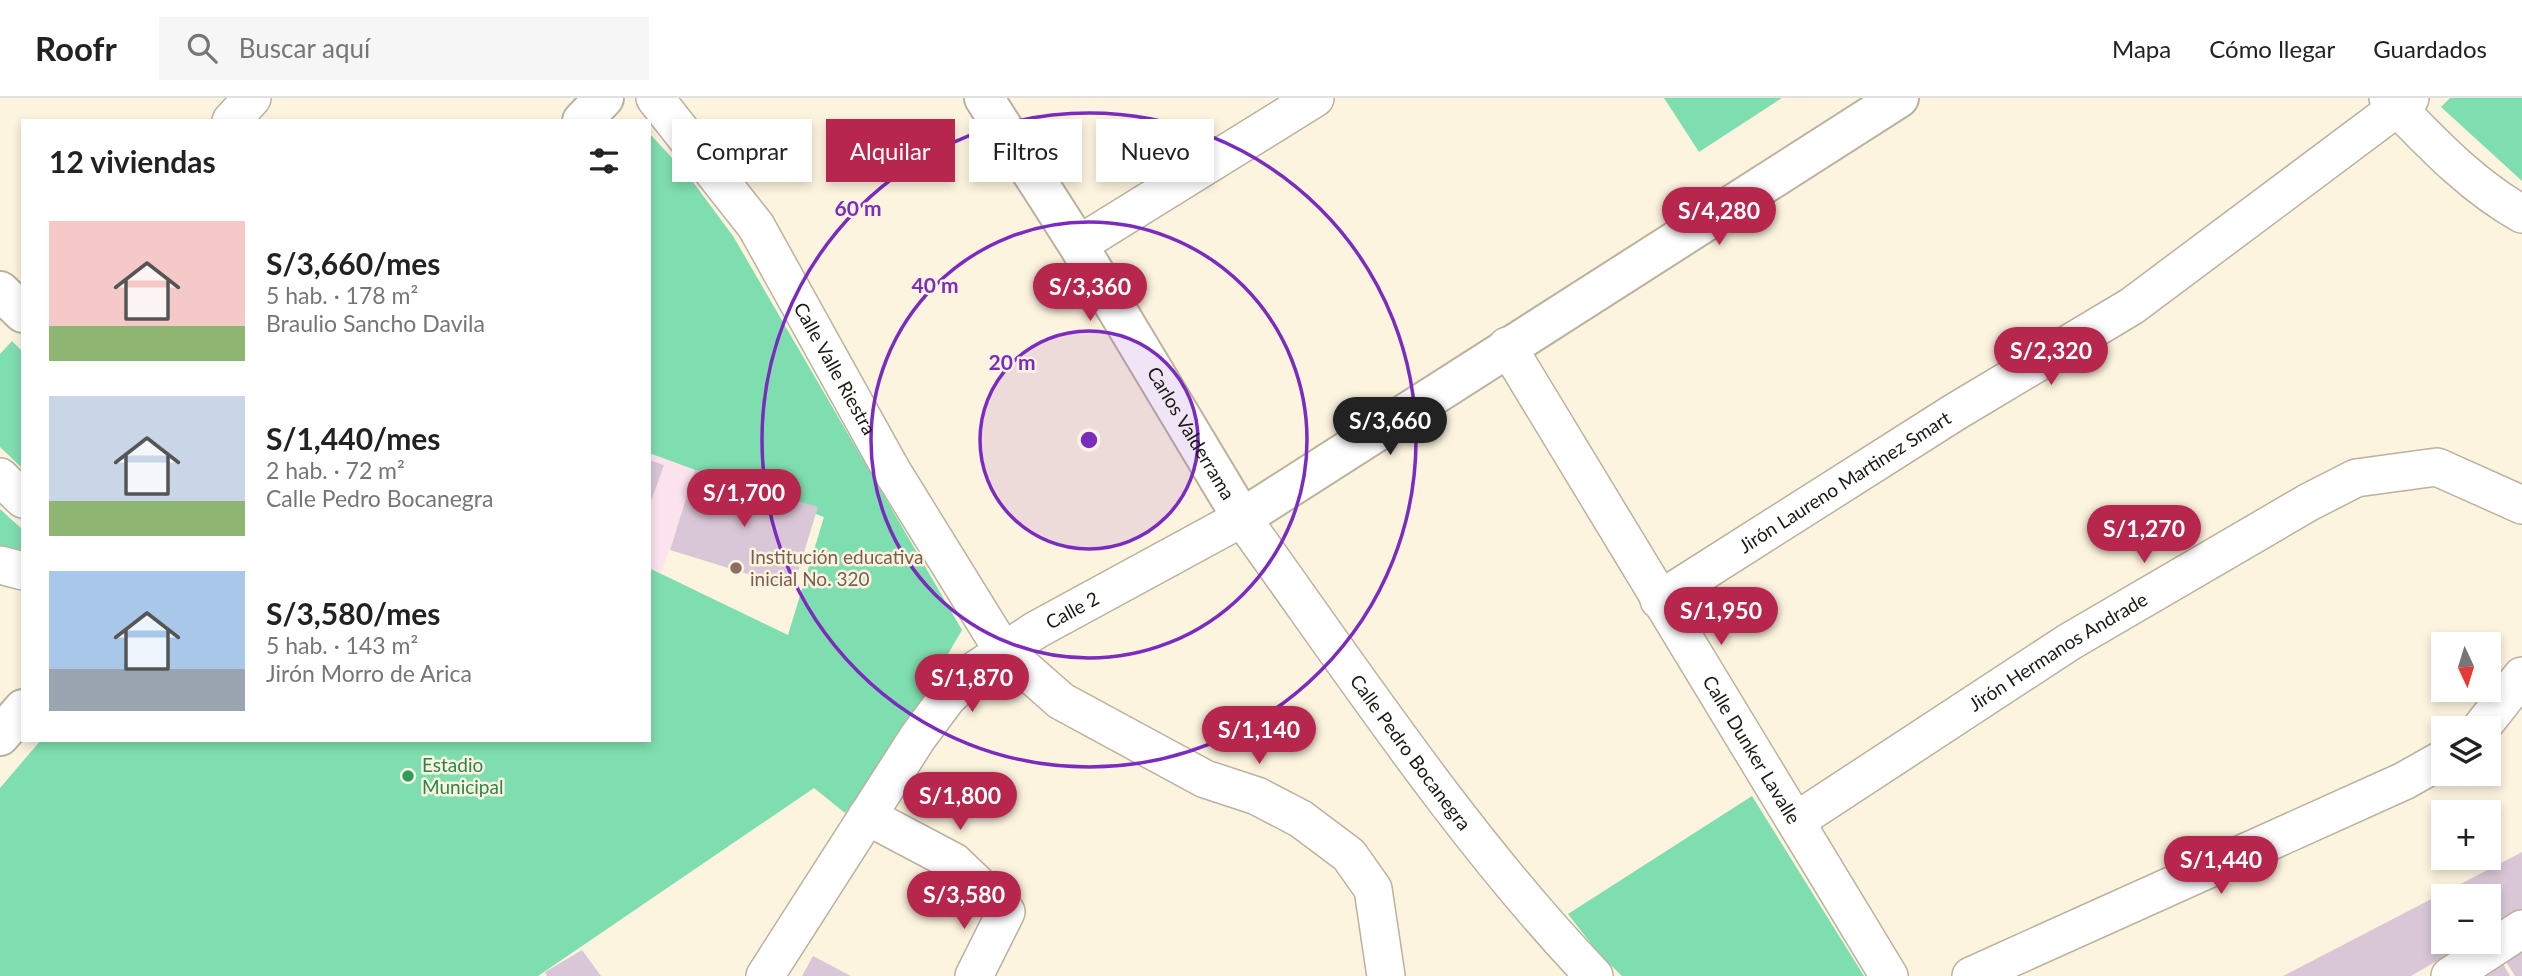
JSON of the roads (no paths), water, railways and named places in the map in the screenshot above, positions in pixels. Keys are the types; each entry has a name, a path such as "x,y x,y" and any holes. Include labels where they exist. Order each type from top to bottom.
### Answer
{"street":[{"path":"233,119 252,98"},
{"path":"584,119 604,98"},
{"name":"Calle Valle Riestra","path":"655,98 756,226 892,471 1002,649 1061,701 1205,779 1257,796 1301,819 1349,855 1373,889 1386,976"},
{"name":"Carlos Valderrama","path":"984,98 1078,245 1242,518"},
{"path":"1242,518 1507,346 1899,98"},
{"path":"1078,245 1308,100"},
{"path":"2399,102 2431,144 2472,179 2522,214"},
{"name":"Jirón Laureno Martinez Smart","path":"1659,600 1955,412 2132,306 2399,102"},
{"path":"0,291 21,311"},
{"name":"Calle Dunker Lavalle","path":"1507,346 1889,976"},
{"name":"Jirón Hermanos Andrade","path":"1796,821 2069,642 2309,502 2356,478 2437,467 2522,505"},
{"path":"0,477 21,497"},
{"name":"Calle 2","path":"765,976 867,816 947,698 1002,649 1242,518"},
{"name":"Calle Pedro Bocanegra","path":"1242,518 1412,754 1552,932 1594,976"},
{"path":"0,565 21,570"},
{"path":"2491,716 2522,677"},
{"path":"0,736 21,711"},
{"path":"1971,976 2404,781 2431,766"},
{"path":"867,816 954,862 1006,912 974,976"},
{"path":"2451,976 2522,929"}],"place":[{"name":"Institución educativa inicial No. 320","path":"736,568"},
{"name":"Estadio Municipal","path":"408,776"}]}
